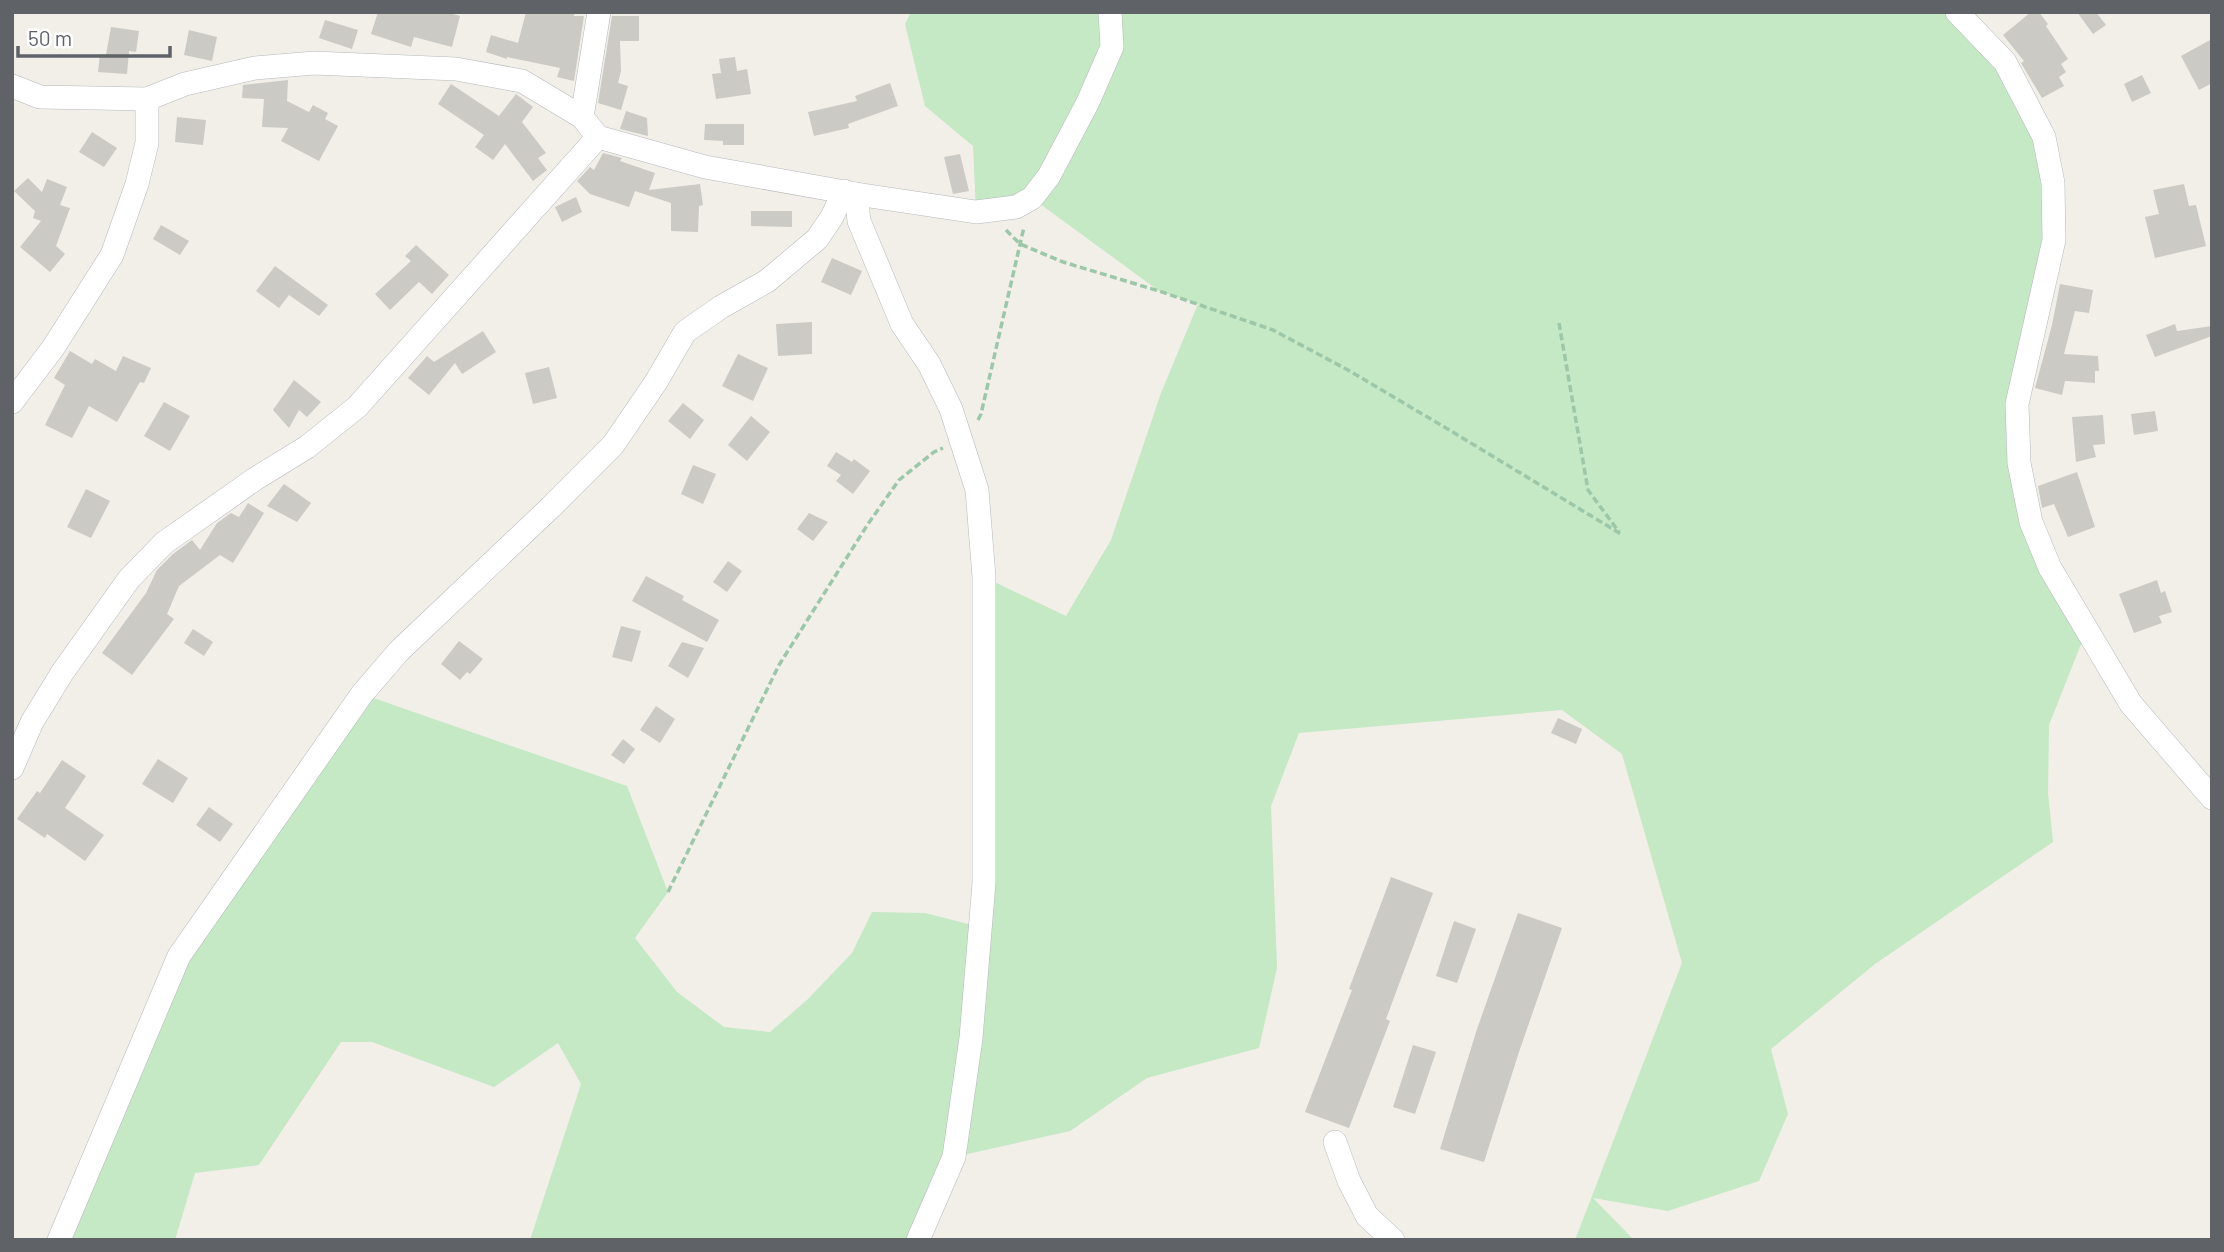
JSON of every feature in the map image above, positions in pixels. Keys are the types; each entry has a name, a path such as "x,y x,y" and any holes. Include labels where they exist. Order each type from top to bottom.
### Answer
{"street":[{"path":"582,117 599,12"},
{"path":"12,86 40,97 147,99 185,84 255,68 314,63 443,68 523,81 582,117 598,137 705,167 976,212 1016,207 1032,198 1049,176 1088,102 1112,47 1110,12"},
{"path":"1957,12 2005,62 2043,137 2053,183 2054,240 2017,404 2019,463 2031,522 2050,568 2132,704 2212,798"},
{"path":"12,402 53,348 112,255 137,184 147,143 147,99"},
{"path":"12,768 38,712 62,673 129,579 164,543 255,479 307,447 357,407 598,137"},
{"path":"850,193 902,324 929,364 951,409 977,490 984,577 984,883 971,1038 954,1157 918,1240"},
{"path":"59,1240 179,956 362,694 399,651 613,445 656,382 685,332 721,307 767,281 817,239 850,193"},
{"path":"1335,1142 1349,1181 1367,1216 1393,1240"}],"path":[{"path":"668,892 779,665 868,524 899,480 934,452 961,439 973,429 981,414 1032,198"},
{"path":"987,211 1020,244 1063,262 1273,330 1417,410 1620,534 1588,489 1559,323"}],"green space":[{"path":"911,12 1957,12 2005,62 2053,183 2019,463 2087,629 2049,725 2048,793 2053,842 1875,964 1771,1049 1788,1114 1759,1181 1668,1211 1593,1198 1634,1240 1575,1240 1682,963 1622,754 1562,710 1299,733 1271,806 1277,968 1259,1048 1147,1078 1070,1131 954,1157 918,1240 530,1240 581,1084 558,1043 494,1087 372,1042 341,1042 259,1165 195,1173 175,1240 59,1240 179,956 362,694 627,786 668,892 635,938 677,992 724,1027 770,1032 807,1000 852,953 872,912 925,913 980,927 984,577 1066,616 1111,540 1161,393 1198,304 1159,291 1032,198 976,212 973,146 925,106 905,24"}],"building":[{"path":"378,12 446,12 460,16 452,47 414,37 411,47 371,34"},
{"path":"526,12 575,12 574,16 584,16 574,81 557,77 560,68 507,59 486,52 491,35 518,43"},
{"path":"2031,12 2039,12 2068,59 2061,64 2066,72 2059,77 2064,86 2042,98 2021,63 2024,61 2003,35"},
{"path":"2077,12 2096,12 2106,25 2093,34"},
{"path":"612,16 639,16 639,41 620,41 621,71 618,83 628,86 621,110 598,103"},
{"path":"325,20 358,30 352,49 319,38"},
{"path":"111,27 139,31 136,52 129,51 127,74 98,72 100,54 106,55"},
{"path":"189,30 217,37 212,61 184,55"},
{"path":"2212,39 2212,83 2199,90 2181,56"},
{"path":"735,57 737,71 747,69 751,94 716,99 712,74 721,73 719,59"},
{"path":"2142,75 2151,93 2132,102 2124,84"},
{"path":"288,80 287,101 309,112 313,105 328,113 325,119 338,126 319,161 281,141 288,128 262,127 264,99 242,98 243,85"},
{"path":"890,83 898,106 848,124 849,128 814,136 808,112 857,101 855,96"},
{"path":"451,84 499,116 516,94 533,107 522,122 546,153 538,158 547,170 533,181 505,144 493,160 475,147 484,135 438,104"},
{"path":"626,111 647,118 648,136 620,129"},
{"path":"177,117 206,120 203,145 175,142"},
{"path":"705,124 744,124 744,145 723,145 723,141 704,140"},
{"path":"92,132 117,148 104,167 79,152"},
{"path":"603,153 622,158 620,161 655,173 649,190 700,184 703,205 699,206 698,232 671,231 671,203 635,191 629,207 590,194 577,181 590,167 594,170"},
{"path":"960,154 969,191 953,194 944,157"},
{"path":"28,178 42,192 47,179 67,187 60,205 70,208 56,246 65,254 50,272 20,247 41,221 33,218 35,211 14,191"},
{"path":"2184,184 2189,206 2196,205 2206,246 2155,258 2145,217 2159,214 2153,190"},
{"path":"576,197 582,212 562,222 555,207"},
{"path":"751,211 792,211 792,227 751,226"},
{"path":"161,225 189,241 180,255 153,239"},
{"path":"416,245 449,275 432,294 419,282 390,310 375,294 411,261 405,256"},
{"path":"832,258 862,271 851,295 821,282"},
{"path":"275,266 328,305 319,316 289,295 279,308 256,291"},
{"path":"2060,284 2093,290 2089,313 2075,311 2064,354 2098,356 2099,371 2095,371 2095,383 2065,381 2062,395 2035,388"},
{"path":"812,322 812,354 778,356 776,324"},
{"path":"2175,324 2177,331 2212,326 2212,336 2155,357 2146,335"},
{"path":"483,331 496,352 462,374 455,363 429,395 408,378 427,356 434,362"},
{"path":"70,351 92,364 95,359 116,371 123,356 151,368 117,422 89,406 72,438 45,425 65,385 54,378"},
{"path":"738,354 768,368 753,401 722,386"},
{"path":"549,367 557,398 533,404 525,373"},
{"path":"294,380 321,402 307,417 299,410 289,428 273,410"},
{"path":"164,402 190,416 170,451 144,436"},
{"path":"683,403 704,420 690,439 668,421"},
{"path":"2155,411 2158,431 2134,435 2131,414"},
{"path":"2103,415 2105,444 2093,445 2096,457 2076,462 2072,417"},
{"path":"751,416 770,432 747,461 728,445"},
{"path":"836,452 852,462 854,459 870,471 853,494 836,481 841,475 827,466"},
{"path":"693,465 716,474 703,504 681,494"},
{"path":"2077,472 2095,527 2068,537 2054,504 2042,508 2038,486"},
{"path":"284,484 311,503 297,522 267,506"},
{"path":"86,489 110,501 91,538 67,527"},
{"path":"248,503 264,513 233,563 220,555 179,586 167,614 174,619 132,675 102,653 146,593 157,570 192,540 200,550 217,523 231,513 239,517"},
{"path":"809,513 828,522 813,541 797,529"},
{"path":"728,561 742,571 727,592 713,582"},
{"path":"646,576 684,596 682,600 719,620 707,642 632,601"},
{"path":"2157,580 2161,593 2165,591 2172,612 2159,616 2162,623 2134,633 2119,594"},
{"path":"621,626 641,631 632,662 612,657"},
{"path":"193,629 213,642 204,656 184,643"},
{"path":"459,641 483,659 470,674 467,672 460,680 441,664"},
{"path":"682,642 704,648 688,678 668,666"},
{"path":"656,706 675,719 660,743 640,730"},
{"path":"1558,718 1582,729 1576,744 1551,733"},
{"path":"623,739 635,749 624,764 611,755"},
{"path":"158,759 188,778 173,803 142,784"},
{"path":"62,760 86,776 65,808 104,835 85,861 47,834 45,838 17,819 37,791 40,793"},
{"path":"209,807 233,824 220,842 196,825"},
{"path":"1391,877 1433,893 1386,1019 1390,1021 1349,1128 1305,1112 1352,990 1349,989"},
{"path":"1518,913 1562,928 1484,1162 1440,1149 1477,1029"},
{"path":"1454,921 1476,929 1457,983 1436,976"},
{"path":"1413,1045 1436,1052 1415,1114 1393,1107"}]}
